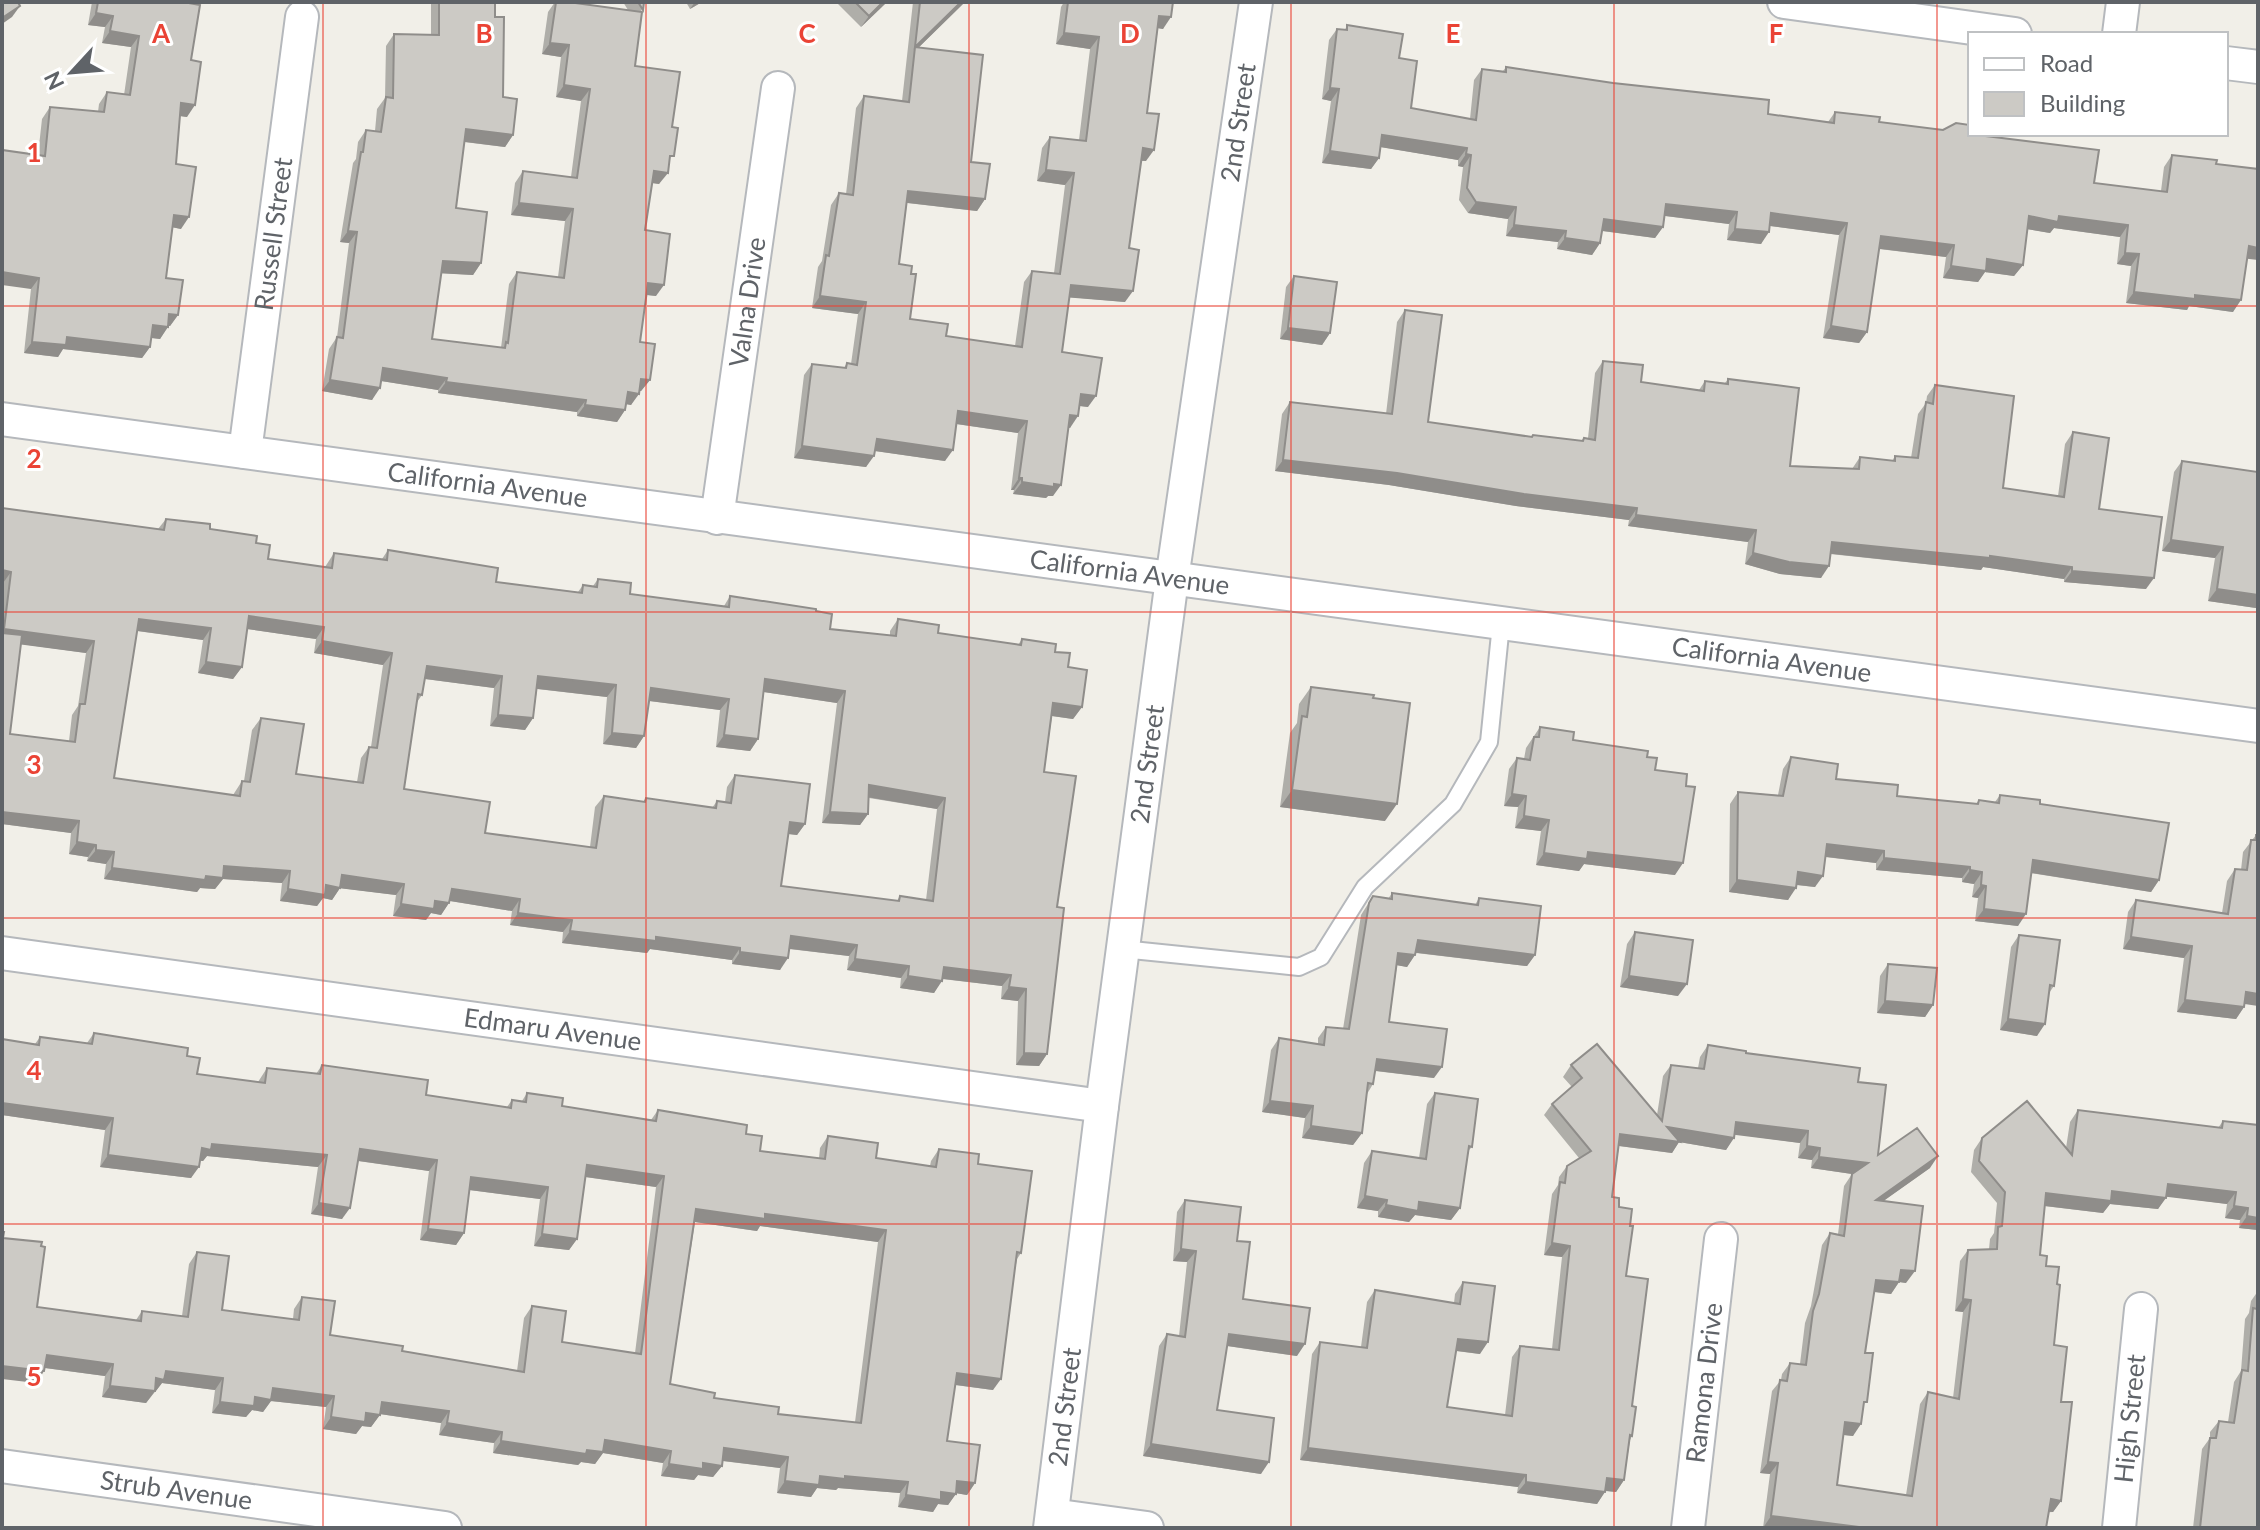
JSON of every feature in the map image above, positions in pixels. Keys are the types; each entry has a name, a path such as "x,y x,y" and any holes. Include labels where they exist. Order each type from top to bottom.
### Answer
{"street":[{"name":"2nd Street","path":"1051,1522 1122,949 1256,2"},
{"path":"1784,2 2001,32"},
{"path":"2119,32 2123,2"},
{"name":"Russell Street","path":"245,452 302,17"},
{"path":"2228,63 2258,67"},
{"name":"Valna Drive","path":"717,518 778,88"},
{"name":"California Avenue","path":"2,419 2258,726"},
{"name":"Edmaru Avenue","path":"2,953 1102,1106"},
{"name":"Ramona Drive","path":"1688,1528 1721,1239"},
{"name":"High Street","path":"2119,1528 2141,1309"},
{"name":"Strub Avenue","path":"2,1466 445,1528"},
{"path":"1051,1522 1147,1528"}],"lane":[{"path":"1122,949 1299,967 1321,957 1365,887 1453,804 1489,742 1501,624"}],"building":[{"path":"2,2 18,2 20,6 2,18"},
{"path":"98,2 183,2 200,5 191,60 201,62 195,105 181,103 176,164 196,167 189,217 174,215 166,278 183,280 178,315 169,314 168,327 153,325 150,347 67,337 66,345 32,342 39,278 2,272 2,150 45,156 50,107 104,112 107,92 130,95 139,36 110,31 113,16 96,13"},
{"path":"439,2 495,2 495,17 504,17 503,97 517,99 513,135 466,129 456,208 487,212 481,263 443,261 432,339 505,348 517,272 564,278 573,209 519,203 523,171 577,178 590,89 564,85 569,45 550,43 556,2 642,12 635,66 680,72 672,127 678,128 674,156 670,156 668,173 654,171 645,230 670,234 664,285 648,283 640,342 655,344 650,380 641,379 639,394 628,392 625,410 585,405 586,400 446,382 447,378 383,368 380,388 330,380 337,337 343,338 357,232 348,231 366,130 381,132 386,97 393,98 394,34 439,35"},
{"path":"855,2 883,2 869,16"},
{"path":"920,2 961,2 915,47"},
{"path":"1068,2 1173,2 1171,17 1159,16 1147,113 1159,114 1154,150 1143,148 1129,248 1139,250 1133,291 1071,285 1062,352 1102,358 1096,396 1081,394 1078,416 1070,415 1061,485 1054,484 1054,487 1022,482 1019,478 1027,421 958,411 953,450 877,439 874,456 802,446 812,364 846,368 847,363 857,365 866,302 820,296 839,193 853,195 864,96 909,102 915,47 983,55 971,162 990,164 985,199 908,191 899,264 912,266 911,274 916,274 910,319 948,324 946,336 1022,347 1032,271 1060,274 1074,173 1046,170 1050,137 1086,141 1099,37 1064,33"},
{"path":"1347,25 1403,34 1399,58 1417,61 1411,108 1476,120 1482,69 1506,72 1506,67 1613,83 1769,100 1768,114 1834,123 1835,112 1880,117 1879,122 1943,130 1956,123 1968,125 1968,136 2099,150 2094,183 2167,192 2172,155 2258,169 2258,248 2249,246 2241,300 2195,295 2195,299 2134,292 2139,254 2125,253 2128,225 2059,216 2058,222 2029,216 2023,265 1987,259 1986,271 1951,266 1954,245 1881,236 1867,332 1831,326 1847,223 1771,213 1769,232 1735,229 1737,212 1666,204 1663,227 1604,219 1600,243 1565,238 1566,231 1514,225 1516,207 1476,202 1467,188 1471,155 1466,154 1467,148 1382,135 1379,158 1330,151 1339,89 1330,88 1337,29 1347,30"},
{"path":"1294,276 1337,282 1330,333 1288,328"},
{"path":"1405,310 1442,315 1428,422 1532,437 1595,440 1603,361 1643,365 1641,382 1704,391 1705,381 1728,384 1728,379 1799,388 1790,466 1859,469 1860,457 1895,461 1895,456 1918,458 1926,402 1933,404 1935,385 2014,396 2003,488 2064,497 2073,432 2109,438 2099,509 2162,517 2154,578 2072,571 2072,567 1990,556 1832,542 1829,566 1789,562 1753,553 1756,530 1636,515 1637,508 1524,494 1397,473 1283,460 1290,402 1392,414"},
{"path":"2182,461 2258,472 2258,595 2217,589 2223,547 2171,540"},
{"path":"2,508 164,530 166,519 210,524 210,529 257,536 256,543 270,545 268,559 332,568 334,553 387,560 388,550 498,568 496,582 582,593 583,585 597,587 598,579 631,583 630,594 729,607 730,596 816,609 832,614 830,629 896,636 898,619 939,625 938,633 1021,645 1022,639 1056,644 1055,652 1070,653 1068,667 1087,670 1082,707 1053,703 1044,772 1076,776 1057,907 1064,908 1047,1054 1024,1053 1026,989 1009,987 1011,975 944,967 942,981 908,976 909,966 855,959 857,945 791,936 788,958 656,937 656,941 570,931 572,920 518,913 520,899 452,889 449,903 435,901 434,909 401,904 404,884 342,875 340,888 326,885 325,895 288,889 290,871 224,866 223,878 206,876 205,880 112,868 114,852 96,850 96,845 77,842 79,821 2,812 2,633 22,635 10,734 75,742 80,704 85,704 94,641 4,629 11,572 2,570","holes":["249,616 324,627 322,641 392,653 377,748 369,747 363,783 296,774 304,724 261,718 250,782 242,781 240,796 114,778 139,619 211,628 206,662 242,667","427,666 502,676 498,715 533,718 538,676 616,685 612,733 644,736 651,688 729,699 724,735 758,739 765,679 845,691 830,812 868,814 869,785 945,798 933,901 900,896 899,901 781,886 790,822 805,824 810,784 735,775 731,803 717,801 716,808 646,798 645,802 604,796 596,848 485,833 490,802 404,789 418,694 422,695"]},
{"path":"1311,687 1410,703 1397,804 1292,790 1302,716 1307,717"},
{"path":"1540,727 1574,732 1573,740 1648,751 1647,757 1657,758 1655,770 1687,774 1686,786 1695,787 1683,863 1588,852 1587,859 1544,853 1549,820 1524,816 1526,796 1512,794 1517,758 1530,760 1534,737 1539,737"},
{"path":"1791,757 1838,764 1836,779 1898,785 1897,796 1978,804 1979,800 1999,803 2000,795 2169,823 2159,880 2033,860 2026,914 1984,909 1986,886 1981,885 1982,872 1970,870 1970,867 1884,858 1884,851 1827,844 1823,876 1798,872 1796,888 1737,880 1738,792 1783,796"},
{"path":"2256,835 2258,994 2246,992 2244,1007 2185,1000 2192,946 2131,937 2136,900 2228,914 2235,869 2247,870 2251,840 2256,840"},
{"path":"1392,893 1478,905 1479,898 1541,906 1535,955 1418,940 1415,955 1398,953 1389,1022 1447,1029 1442,1067 1377,1059 1373,1084 1368,1083 1362,1133 1311,1126 1313,1106 1270,1101 1279,1038 1324,1045 1326,1027 1349,1029 1369,903 1373,896 1392,899"},
{"path":"1635,932 1693,940 1687,984 1629,976"},
{"path":"2019,935 2060,940 2045,1024 2008,1019"},
{"path":"1888,964 1937,968 1933,1005 1885,1001"},
{"path":"94,1033 188,1048 187,1056 200,1058 197,1074 265,1083 267,1068 320,1074 322,1065 428,1080 426,1095 511,1108 512,1100 526,1102 527,1093 563,1098 562,1106 656,1121 658,1110 747,1125 746,1134 762,1136 760,1151 825,1159 828,1136 878,1143 876,1158 936,1167 939,1149 979,1154 978,1164 1032,1171 1021,1253 1017,1252 1001,1379 957,1373 947,1441 980,1445 975,1483 957,1481 956,1494 941,1492 941,1500 906,1495 908,1482 845,1476 845,1479 820,1476 819,1485 785,1481 788,1457 724,1448 722,1466 703,1463 703,1469 669,1464 671,1451 605,1440 603,1452 587,1450 586,1454 501,1441 502,1432 447,1423 449,1411 382,1402 380,1415 366,1413 365,1422 331,1417 334,1396 273,1388 271,1400 255,1397 254,1406 220,1402 223,1378 166,1371 164,1380 156,1378 155,1391 110,1386 113,1364 47,1355 44,1371 2,1366 2,1232 3,1238 42,1242 41,1246 45,1247 37,1307 141,1321 142,1311 188,1317 197,1252 229,1256 222,1310 299,1320 302,1297 335,1301 330,1335 403,1346 402,1351 524,1372 532,1306 566,1311 562,1342 641,1354 664,1176 587,1165 577,1239 542,1234 548,1187 471,1177 464,1233 428,1229 437,1160 360,1149 350,1208 319,1203 327,1155 212,1144 211,1150 202,1148 199,1167 108,1155 113,1118 2,1103 2,1039 39,1045 40,1037 92,1044","holes":["696,1209 765,1219 765,1214 886,1230 861,1423 778,1414 779,1407 714,1398 715,1393 670,1384"]},
{"path":"1597,1044 1662,1121 1671,1065 1704,1069 1708,1045 1860,1068 1858,1082 1886,1085 1878,1155 1917,1128 1938,1156 1876,1200 1923,1206 1915,1271 1901,1270 1899,1282 1876,1280 1865,1353 1873,1353 1867,1402 1864,1402 1861,1424 1845,1422 1837,1485 1912,1496 1928,1392 1959,1399 1971,1300 1963,1299 1968,1250 1997,1249 1998,1227 2002,1226 2005,1192 1979,1161 1982,1138 2027,1101 2072,1155 2078,1110 2222,1128 2223,1121 2258,1125 2258,1218 2247,1216 2248,1208 2234,1206 2236,1192 2168,1184 2166,1198 2112,1191 2111,1201 2046,1193 2040,1255 2047,1256 2046,1266 2059,1267 2054,1345 2067,1347 2061,1402 2072,1402 2061,1501 2051,1499 2046,1528 1867,1528 1771,1516 1778,1463 1768,1462 1780,1380 1787,1381 1790,1363 1806,1365 1813,1311 1830,1233 1844,1236 1852,1174 1868,1163 1819,1157 1820,1148 1807,1146 1808,1131 1736,1122 1734,1138 1667,1127 1680,1142 1620,1134 1612,1197 1619,1198 1619,1207 1632,1209 1630,1226 1633,1226 1626,1276 1648,1279 1632,1406 1636,1407 1624,1480 1607,1478 1605,1492 1526,1482 1526,1475 1308,1448 1320,1342 1367,1348 1375,1290 1460,1304 1463,1282 1495,1286 1488,1342 1458,1339 1447,1407 1512,1416 1520,1346 1559,1350 1570,1246 1552,1243 1560,1182 1565,1183 1567,1166 1591,1151 1552,1104 1582,1078 1571,1065"},
{"path":"1435,1093 1478,1099 1460,1208 1419,1202 1418,1211 1386,1205 1387,1200 1365,1196 1372,1151 1426,1159"},
{"path":"1185,1200 1241,1207 1237,1241 1250,1242 1243,1299 1310,1308 1305,1344 1229,1334 1217,1410 1274,1418 1269,1462 1151,1444 1167,1334 1185,1337 1196,1251 1181,1249"},
{"path":"2258,1298 2258,1528 2200,1528 2210,1438 2216,1438 2219,1421 2234,1423 2242,1370 2248,1371 2253,1308 2257,1309"}]}
